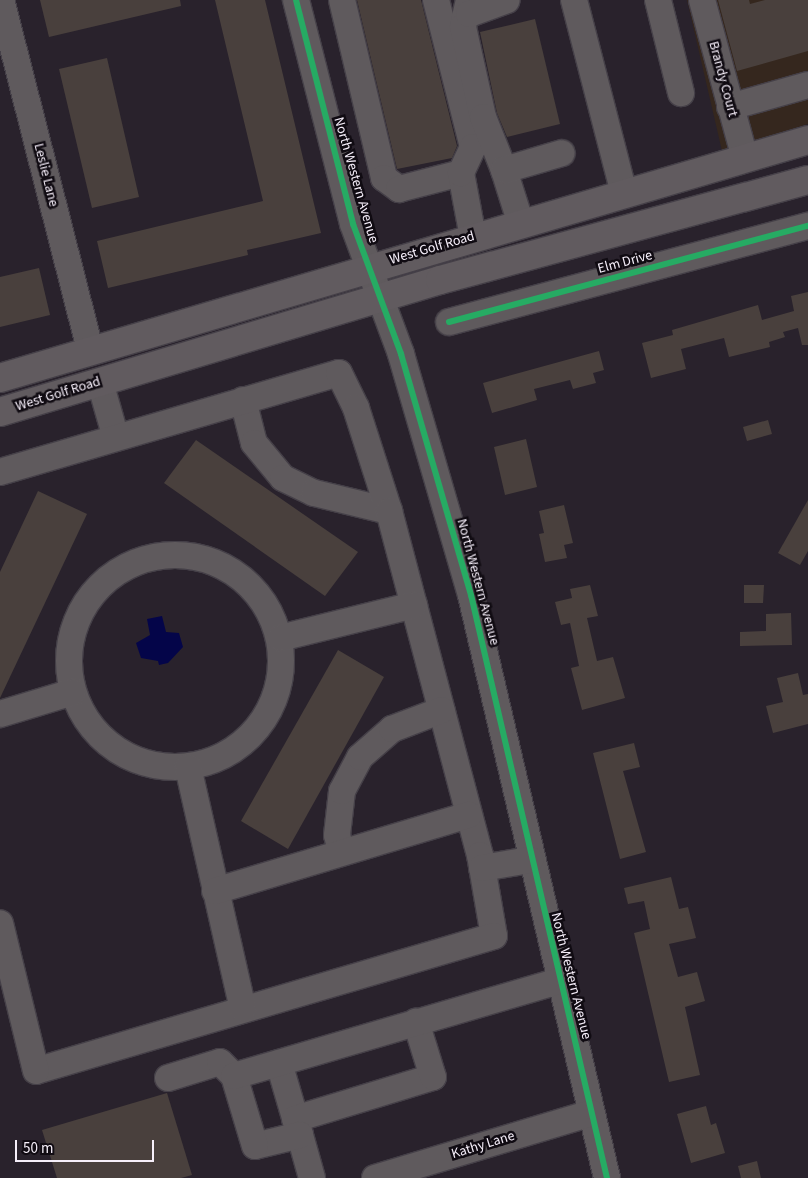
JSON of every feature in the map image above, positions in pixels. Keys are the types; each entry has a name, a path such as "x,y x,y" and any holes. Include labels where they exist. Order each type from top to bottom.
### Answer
{"main road":[{"name":"West Golf Road","path":"0,378 369,267 808,140"},
{"name":"West Golf Road","path":"0,412 380,297 808,180"}],"street":[{"name":"Leslie Lane","path":"1,0 90,350"},
{"name":"North Western Avenue","path":"296,0 351,217 380,297 471,595 530,860 607,1178"},
{"path":"342,0 384,178 399,189 461,173"},
{"path":"436,0 473,147 461,173 473,237"},
{"path":"507,0 469,7 463,27 483,117 504,170 521,224"},
{"path":"574,0 624,194"},
{"path":"658,0 681,94"},
{"name":"Brandy Court","path":"702,0 745,158"},
{"path":"730,107 808,85"},
{"path":"504,170 562,153"},
{"name":"Elm Drive","path":"449,322 808,226"},
{"path":"0,472 340,373 356,408 389,511 469,815 482,868 494,936 36,1071 0,923"},
{"path":"100,382 116,438"},
{"path":"243,400 254,442 283,478 314,493 389,511"},
{"path":"182,554 216,562 231,571 245,580 267,606 280,638 282,673 267,714 251,736 222,757 188,767 165,767 137,761 99,738 73,692 68,658 75,625 83,610 92,595 117,572 148,558 182,554"},
{"path":"280,638 414,605"},
{"path":"0,714 73,692"},
{"path":"341,851 337,835 342,791 360,757 392,729 442,710"},
{"path":"188,767 243,1009"},
{"path":"215,891 341,851 469,815"},
{"path":"482,868 530,860"},
{"path":"234,1076 559,980"},
{"path":"168,1078 220,1062 234,1076 255,1146 298,1127 433,1077 416,1022"},
{"path":"279,1063 312,1178"},
{"name":"Kathy Lane","path":"375,1178 591,1113"}],"shaded area":[{"path":"687,0 808,0 808,124 722,151"},
{"path":"162,616 166,632 179,633 183,647 168,663 159,665 158,661 141,658 136,643 150,635 147,619"}],"building":[{"path":"40,0 180,0 181,6 49,37"},
{"path":"215,0 265,0 321,233 247,250 248,255 108,288 97,241 263,201"},
{"path":"357,0 421,0 457,146 452,158 397,169"},
{"path":"718,0 749,0 750,4 765,0 808,0 808,51 737,71"},
{"path":"535,19 560,124 507,137 497,113 480,32"},
{"path":"107,58 139,197 92,208 59,69"},
{"path":"39,268 50,315 0,327 0,277"},
{"path":"808,292 808,345 802,345 798,328 783,332 785,337 769,342 770,347 729,357 724,338 681,349 686,369 651,378 642,343 673,335 672,330 758,305 762,320 794,311 791,296"},
{"path":"599,351 604,370 593,373 596,383 573,389 570,380 534,389 537,400 492,413 483,383"},
{"path":"768,420 772,434 747,441 743,427"},
{"path":"526,439 537,487 505,495 494,447"},
{"path":"196,440 358,552 325,596 164,483"},
{"path":"38,491 87,514 0,698 0,572"},
{"path":"808,500 808,551 800,565 778,553"},
{"path":"564,505 573,543 564,545 567,558 545,562 539,534 544,533 539,511"},
{"path":"590,585 598,616 587,618 597,661 613,657 625,698 582,710 571,668 579,666 570,623 561,625 555,602 572,598 570,589"},
{"path":"744,585 764,585 763,603 744,603"},
{"path":"791,613 792,645 740,646 740,632 766,631 766,614"},
{"path":"338,650 384,677 288,849 241,821"},
{"path":"798,673 803,695 808,694 808,724 773,733 766,706 783,702 777,678"},
{"path":"634,743 640,767 623,771 646,852 620,859 593,753"},
{"path":"671,877 679,909 688,907 696,938 669,944 678,977 697,972 705,1001 685,1007 700,1075 669,1082 634,933 650,929 644,901 628,904 624,888"},
{"path":"167,1093 192,1175 181,1178 57,1178 42,1130"},
{"path":"706,1106 711,1125 716,1123 725,1153 691,1163 677,1114"},
{"path":"757,1161 761,1178 741,1178 738,1166"}],"cycle path":[{"path":"296,0 353,224 401,354 471,595 607,1178"},
{"path":"449,322 808,226"}]}
